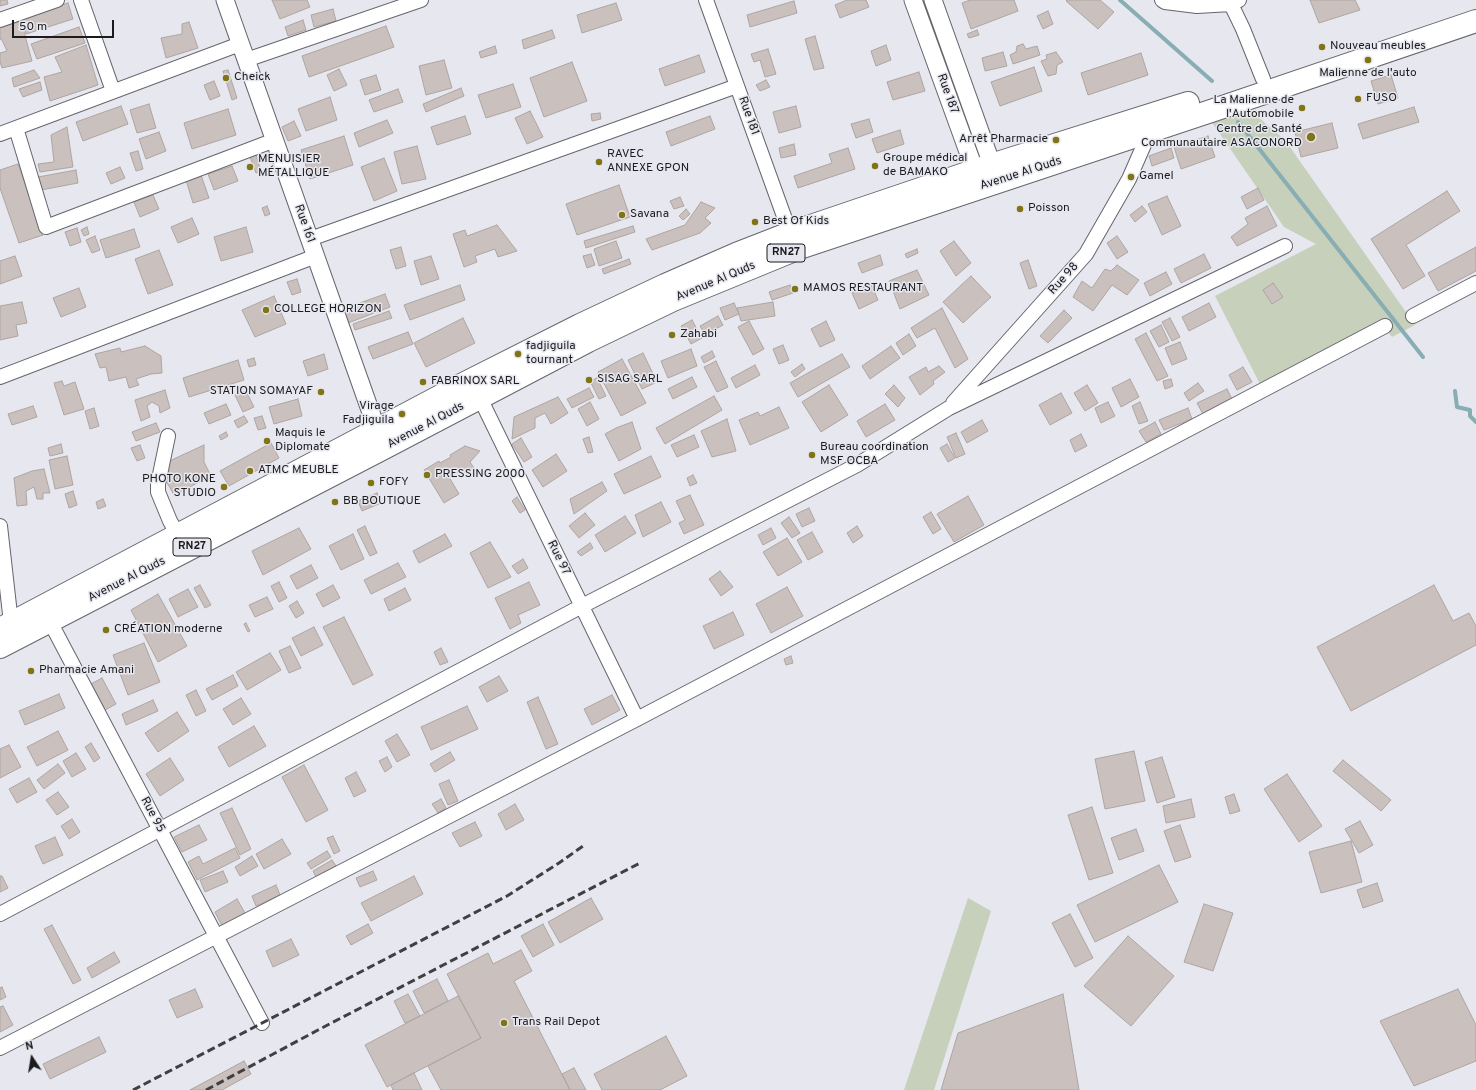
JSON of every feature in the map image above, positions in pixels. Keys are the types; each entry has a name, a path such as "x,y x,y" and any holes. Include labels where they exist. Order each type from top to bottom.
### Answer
{"main road":[{"name":"Avenue Al Quds","path":"1240,94 1263,79 1476,6"},
{"name":"Avenue Al Quds","path":"0,647 46,614 178,535 381,439 480,398 588,340 673,300 743,270 986,176 1240,94 1476,21"},
{"name":"Avenue Al Quds","path":"5,626 46,614 381,439 463,384 587,321 736,254 790,233 986,176 1150,131 1208,105"}],"street":[{"path":"0,20 57,0"},
{"path":"81,0 113,91"},
{"name":"Rue 161","path":"225,0 381,439"},
{"path":"246,60 421,0"},
{"name":"Rue 181","path":"706,0 790,233"},
{"name":"Rue 187","path":"914,0 986,176"},
{"name":"Rue 187","path":"933,0 986,176"},
{"path":"1162,0 1166,2 1197,6 1233,1 1242,29 1263,79"},
{"path":"0,134 240,44"},
{"path":"310,239 737,86"},
{"path":"16,128 46,227 274,140"},
{"name":"Rue 98","path":"949,408 1086,254 1129,179 1150,131"},
{"path":"0,914 582,606 857,464 949,408 1285,246"},
{"path":"0,377 316,256"},
{"path":"1413,316 1476,283"},
{"path":"0,1048 637,719 1385,326"},
{"name":"Rue 97","path":"480,398 637,719"},
{"path":"168,436 158,484 158,492 178,535"},
{"path":"0,526 5,626"},
{"name":"Rue 95","path":"46,614 262,1023"}],"green space":[{"path":"1245,106 1285,140 1415,325 1392,337 1380,322 1260,384 1215,296 1316,244 1284,227 1209,118"},
{"path":"968,898 991,911 934,1090 904,1090"}],"building":[{"path":"0,0 7,0 8,4 0,6"},
{"path":"272,0 307,0 310,7 280,19"},
{"path":"847,0 866,0 869,7 840,18 835,5"},
{"path":"970,0 1014,0 1018,11 971,29 962,3"},
{"path":"1100,0 1114,12 1098,29 1066,1"},
{"path":"1310,0 1355,0 1360,10 1319,23"},
{"path":"794,1 797,13 750,27 747,15"},
{"path":"68,3 73,19 26,34 21,19"},
{"path":"616,3 622,20 582,33 577,15"},
{"path":"333,9 336,21 314,27 311,15"},
{"path":"1048,11 1053,24 1043,29 1037,16"},
{"path":"303,20 306,30 288,36 285,27"},
{"path":"21,21 32,61 2,68 0,53 7,51 2,40 0,39 0,28"},
{"path":"189,22 198,48 166,58 161,38 182,34 182,24"},
{"path":"386,26 394,47 309,77 302,56"},
{"path":"79,27 85,43 37,59 31,44"},
{"path":"552,30 555,38 524,49 522,40"},
{"path":"977,30 979,35 969,38 967,34"},
{"path":"815,36 824,68 814,70 805,39"},
{"path":"1023,44 1026,49 1037,46 1040,55 1013,64 1010,55 1016,52 1017,46"},
{"path":"86,45 98,85 50,101 44,77 62,72 55,57"},
{"path":"886,45 891,60 876,66 871,51"},
{"path":"495,46 497,53 481,58 479,52"},
{"path":"768,49 776,74 765,77 760,60 754,62 751,54"},
{"path":"1003,52 1007,66 985,71 982,58"},
{"path":"1056,52 1063,62 1057,65 1056,74 1048,76 1041,61 1047,59 1046,55"},
{"path":"1141,53 1148,75 1088,95 1081,73"},
{"path":"699,55 705,72 665,86 659,69"},
{"path":"444,60 452,88 426,95 419,66"},
{"path":"572,62 587,101 544,117 530,78"},
{"path":"1034,67 1042,91 1000,106 991,82"},
{"path":"339,69 347,85 334,91 327,75"},
{"path":"34,70 40,78 14,87 12,78"},
{"path":"228,70 237,98 232,100 223,71"},
{"path":"919,72 925,91 893,100 887,82"},
{"path":"376,75 381,90 365,95 360,80"},
{"path":"1391,75 1398,98 1378,104 1371,81"},
{"path":"766,80 770,87 760,91 756,85"},
{"path":"214,81 220,96 210,100 204,85"},
{"path":"40,82 42,90 23,97 19,89"},
{"path":"513,84 521,107 486,118 478,95"},
{"path":"461,88 464,96 426,112 423,104"},
{"path":"398,89 403,102 374,112 369,100"},
{"path":"330,97 337,120 306,131 298,109"},
{"path":"149,104 156,128 137,133 130,110"},
{"path":"121,106 128,124 83,141 76,122"},
{"path":"796,106 801,127 779,133 773,112"},
{"path":"1414,107 1419,122 1363,139 1358,124"},
{"path":"228,109 236,135 192,149 184,123"},
{"path":"530,111 543,137 527,144 515,118"},
{"path":"600,113 601,119 592,121 591,114"},
{"path":"465,116 471,134 437,145 431,127"},
{"path":"710,116 715,129 671,146 666,132"},
{"path":"869,119 873,132 856,138 851,124"},
{"path":"387,120 393,133 359,147 354,133"},
{"path":"294,121 301,136 288,141 282,127"},
{"path":"1332,123 1338,148 1301,157 1295,132"},
{"path":"67,127 73,167 40,172 38,164 54,162 51,135"},
{"path":"900,130 904,144 877,153 872,139"},
{"path":"159,132 166,151 146,159 139,139"},
{"path":"344,136 353,165 310,179 301,150"},
{"path":"1208,136 1215,157 1181,169 1174,147"},
{"path":"794,144 796,155 781,158 779,148"},
{"path":"417,146 426,179 402,184 394,152"},
{"path":"848,148 855,169 798,188 794,176 832,163 829,154"},
{"path":"1171,148 1174,158 1152,166 1149,156"},
{"path":"138,151 143,169 136,171 130,153"},
{"path":"256,155 261,171 256,173 250,157"},
{"path":"384,158 397,191 374,201 361,167"},
{"path":"18,164 43,235 19,243 0,188 0,170"},
{"path":"232,166 238,181 214,190 208,174"},
{"path":"120,167 125,178 111,184 106,173"},
{"path":"76,170 78,183 41,190 38,177"},
{"path":"201,175 209,198 193,203 186,180"},
{"path":"619,185 630,217 577,235 566,204"},
{"path":"1258,188 1264,200 1247,209 1241,197"},
{"path":"1447,191 1460,211 1406,245 1425,276 1403,289 1371,239"},
{"path":"153,195 159,209 140,217 134,202"},
{"path":"1167,196 1181,226 1162,235 1148,204"},
{"path":"680,197 684,206 674,209 670,201"},
{"path":"701,202 715,208 705,218 711,223 700,233 652,250 646,239 685,225"},
{"path":"267,206 270,214 265,216 262,208"},
{"path":"1142,206 1147,212 1135,222 1130,215"},
{"path":"1267,206 1277,226 1237,246 1231,237 1248,224 1245,218"},
{"path":"686,209 690,214 683,220 679,216"},
{"path":"192,218 199,234 178,243 171,227"},
{"path":"497,225 517,251 498,257 495,249 475,256 477,262 464,267 453,234 465,230 467,236"},
{"path":"633,226 635,232 586,248 584,241"},
{"path":"87,227 89,234 84,236 81,230"},
{"path":"246,227 253,252 221,261 214,237"},
{"path":"77,228 81,242 70,246 65,232"},
{"path":"134,229 140,247 106,258 100,240"},
{"path":"95,236 100,250 92,253 86,240"},
{"path":"1117,236 1128,252 1117,259 1107,243"},
{"path":"616,241 622,258 599,266 594,249"},
{"path":"954,241 971,263 956,276 940,251"},
{"path":"401,247 406,266 396,269 390,250"},
{"path":"1476,247 1476,271 1438,291 1428,273"},
{"path":"917,249 918,253 907,258 905,254"},
{"path":"159,250 173,285 148,294 135,259"},
{"path":"591,254 595,265 587,268 583,256"},
{"path":"1204,254 1211,268 1181,283 1174,269"},
{"path":"880,255 883,265 862,273 858,263"},
{"path":"15,256 22,276 0,284 0,261"},
{"path":"431,256 439,279 421,285 414,261"},
{"path":"629,259 631,264 604,274 602,269"},
{"path":"1028,260 1037,286 1029,289 1020,263"},
{"path":"1117,265 1139,280 1127,295 1112,285 1093,311 1073,297 1082,281 1092,288 1105,269 1111,271"},
{"path":"917,270 929,295 900,309 889,281"},
{"path":"1166,272 1172,284 1150,296 1144,283"},
{"path":"971,276 991,297 963,323 943,302"},
{"path":"297,279 301,292 292,295 287,282"},
{"path":"1273,283 1283,297 1272,304 1263,290"},
{"path":"871,284 878,300 859,309 852,293"},
{"path":"460,285 465,300 410,320 404,305"},
{"path":"790,285 793,293 772,300 769,292"},
{"path":"79,288 86,307 61,317 53,298"},
{"path":"385,294 390,307 348,323 343,309"},
{"path":"274,296 286,324 255,337 242,310"},
{"path":"22,302 27,323 16,325 18,336 0,340 0,306"},
{"path":"773,302 775,316 741,321 737,308"},
{"path":"734,303 739,314 725,320 720,308"},
{"path":"1209,303 1216,317 1189,331 1182,317"},
{"path":"942,308 968,359 955,368 935,328 917,338 911,328"},
{"path":"1064,310 1072,318 1048,343 1040,336"},
{"path":"389,311 392,318 355,330 353,324"},
{"path":"718,316 723,325 705,335 700,326"},
{"path":"463,318 475,343 426,367 414,343"},
{"path":"1170,318 1180,337 1172,341 1162,322"},
{"path":"692,320 702,338 691,344 681,326"},
{"path":"749,321 764,349 753,355 738,327"},
{"path":"826,321 835,340 820,347 811,329"},
{"path":"1161,325 1169,342 1159,347 1150,331"},
{"path":"408,332 413,344 373,359 368,347"},
{"path":"1146,333 1168,376 1157,381 1135,339"},
{"path":"909,334 916,346 903,355 896,343"},
{"path":"1180,342 1187,359 1172,365 1165,348"},
{"path":"783,345 789,360 779,364 773,349"},
{"path":"145,346 161,356 162,373 151,374 136,379 139,385 129,388 126,377 109,381 106,367 100,368 95,354 120,348 121,352"},
{"path":"891,346 900,358 870,379 862,366"},
{"path":"691,349 697,366 668,378 661,361"},
{"path":"712,351 715,357 704,363 701,357"},
{"path":"643,353 657,382 642,389 628,360"},
{"path":"324,354 328,369 308,376 303,361"},
{"path":"842,354 850,367 798,397 790,383"},
{"path":"254,358 256,365 249,367 247,360"},
{"path":"622,359 646,403 621,416 598,372"},
{"path":"238,360 244,380 189,397 183,378"},
{"path":"716,361 728,387 717,392 704,367"},
{"path":"802,364 805,369 795,377 791,372"},
{"path":"755,365 760,375 736,388 731,378"},
{"path":"939,366 945,372 933,381 934,384 920,395 909,377 926,367 928,372"},
{"path":"1243,367 1252,382 1237,390 1229,375"},
{"path":"692,377 697,387 673,399 668,389"},
{"path":"597,378 606,396 599,399 590,381"},
{"path":"1130,379 1139,397 1121,407 1112,388"},
{"path":"1171,379 1173,386 1165,389 1163,381"},
{"path":"62,381 64,386 75,382 84,409 64,415 54,383"},
{"path":"1198,383 1204,391 1189,401 1184,393"},
{"path":"829,385 848,415 821,432 802,402"},
{"path":"894,385 905,398 898,407 885,394"},
{"path":"1087,385 1098,403 1085,411 1074,393"},
{"path":"589,388 594,397 572,408 567,399"},
{"path":"1227,389 1234,403 1205,418 1197,403"},
{"path":"165,390 170,408 160,413 159,406 152,402 147,406 150,417 141,421 135,400"},
{"path":"246,391 254,407 243,412 235,395"},
{"path":"1061,393 1072,413 1050,425 1039,405"},
{"path":"714,396 722,410 665,444 656,428"},
{"path":"558,397 568,413 551,424 545,413 535,418 535,428 512,439 514,417"},
{"path":"298,399 302,416 274,424 269,407"},
{"path":"590,402 599,419 587,426 578,409"},
{"path":"1108,402 1115,416 1101,423 1095,408"},
{"path":"1140,402 1148,421 1139,424 1132,406"},
{"path":"226,404 231,415 209,424 204,413"},
{"path":"885,404 895,420 866,437 857,421"},
{"path":"33,406 37,417 12,425 8,414"},
{"path":"779,407 789,428 750,445 739,420 758,412 760,416"},
{"path":"94,408 99,426 90,429 85,411"},
{"path":"1188,408 1192,419 1164,430 1159,420"},
{"path":"244,416 248,422 238,428 234,421"},
{"path":"262,416 266,428 258,430 254,418"},
{"path":"727,419 736,451 712,457 701,431"},
{"path":"982,420 988,431 967,443 961,432"},
{"path":"632,422 641,449 619,461 605,434"},
{"path":"1155,422 1161,434 1146,442 1139,431"},
{"path":"156,423 160,432 136,441 132,432"},
{"path":"226,432 228,436 221,440 219,436"},
{"path":"956,433 965,454 956,458 947,437"},
{"path":"1081,434 1087,446 1075,452 1070,440"},
{"path":"694,435 699,447 677,457 671,445"},
{"path":"589,437 593,452 588,453 583,439"},
{"path":"521,438 532,457 524,462 512,444"},
{"path":"271,443 279,458 229,486 220,471"},
{"path":"61,444 63,453 50,456 48,448"},
{"path":"947,444 955,458 948,462 940,448"},
{"path":"140,445 145,458 137,461 131,448"},
{"path":"204,445 204,462 211,476 174,495 164,477 163,464"},
{"path":"465,446 480,451 470,462 474,468 462,475 460,471 449,477 459,494 444,503 424,470 439,461 440,463 451,457 450,455"},
{"path":"556,454 567,471 543,487 532,470"},
{"path":"67,456 73,485 55,489 49,460"},
{"path":"651,456 661,477 624,494 614,474"},
{"path":"44,469 50,493 43,493 43,499 37,499 34,487 26,491 27,505 17,506 14,478 32,471"},
{"path":"693,475 697,483 690,486 687,478"},
{"path":"602,482 607,491 574,514 570,499"},
{"path":"73,491 77,505 69,508 65,494"},
{"path":"377,493 381,503 362,511 358,501"},
{"path":"690,495 704,525 684,534 679,523 685,520 676,501"},
{"path":"968,496 984,525 954,542 937,514"},
{"path":"517,497 525,510 520,513 512,501"},
{"path":"103,499 106,506 98,509 96,502"},
{"path":"661,502 671,522 643,537 635,515"},
{"path":"809,508 815,521 802,527 796,514"},
{"path":"931,512 941,529 933,534 923,517"},
{"path":"585,513 595,525 579,538 569,526"},
{"path":"625,516 636,533 605,552 595,535"},
{"path":"789,517 800,533 792,538 781,523"},
{"path":"365,526 377,553 370,556 357,530"},
{"path":"857,526 863,536 853,543 847,533"},
{"path":"299,528 311,549 263,575 252,551"},
{"path":"771,528 776,538 763,545 758,535"},
{"path":"812,532 823,552 808,560 797,540"},
{"path":"353,534 364,559 341,570 329,546"},
{"path":"445,534 452,546 419,563 413,551"},
{"path":"787,538 802,562 778,576 763,552"},
{"path":"490,542 511,577 488,588 470,553"},
{"path":"590,543 593,548 581,556 577,552"},
{"path":"523,559 528,568 518,574 512,566"},
{"path":"398,563 406,577 371,594 364,580"},
{"path":"311,565 318,578 297,589 290,576"},
{"path":"720,571 733,587 721,596 709,579"},
{"path":"279,582 287,598 279,602 271,586"},
{"path":"529,582 540,605 518,615 521,623 510,629 495,598"},
{"path":"200,585 211,605 205,608 194,588"},
{"path":"333,585 340,598 323,607 316,594"},
{"path":"1434,585 1453,621 1469,613 1476,626 1476,645 1351,711 1317,647"},
{"path":"787,587 803,616 771,633 756,604"},
{"path":"405,588 411,600 389,611 384,599"},
{"path":"188,589 198,607 178,617 169,599"},
{"path":"158,594 187,646 158,662 131,610"},
{"path":"267,597 273,609 255,617 249,605"},
{"path":"297,601 304,613 296,618 289,606"},
{"path":"733,612 744,635 714,649 703,626"},
{"path":"344,617 373,675 353,685 323,627"},
{"path":"246,623 250,631 248,632 244,624"},
{"path":"314,627 323,645 301,656 292,638"},
{"path":"144,643 160,682 128,695 113,655"},
{"path":"290,646 301,668 289,673 279,651"},
{"path":"441,648 448,662 440,665 434,652"},
{"path":"270,653 281,670 247,690 236,672"},
{"path":"791,656 793,663 786,665 784,659"},
{"path":"233,675 238,686 212,700 206,689"},
{"path":"499,676 508,691 487,702 479,687"},
{"path":"102,678 116,704 105,710 91,684"},
{"path":"196,690 206,711 196,716 186,695"},
{"path":"59,694 65,708 25,725 19,711"},
{"path":"612,695 620,710 592,725 584,709"},
{"path":"538,697 558,744 546,749 527,702"},
{"path":"241,698 251,714 233,725 223,709"},
{"path":"153,700 158,711 126,725 122,714"},
{"path":"467,706 478,729 431,750 421,727"},
{"path":"177,712 189,731 158,752 145,733"},
{"path":"254,726 266,746 229,767 218,747"},
{"path":"58,731 68,750 37,766 27,747"},
{"path":"397,734 410,755 397,762 385,741"},
{"path":"91,743 100,758 94,762 85,747"},
{"path":"9,745 21,767 0,778 0,749"},
{"path":"1134,751 1145,801 1105,809 1095,759"},
{"path":"450,752 455,760 435,772 430,764"},
{"path":"76,753 86,769 72,777 63,761"},
{"path":"387,757 392,767 385,772 379,761"},
{"path":"1162,757 1175,797 1157,803 1145,762"},
{"path":"170,758 184,780 160,796 146,774"},
{"path":"1343,760 1391,800 1381,811 1333,771"},
{"path":"58,764 65,773 44,789 37,780"},
{"path":"304,765 328,810 306,822 282,777"},
{"path":"356,772 366,791 354,797 345,778"},
{"path":"1287,774 1322,826 1299,842 1264,789"},
{"path":"29,778 37,792 17,803 9,789"},
{"path":"449,780 458,801 448,805 439,784"},
{"path":"58,792 69,807 57,815 46,800"},
{"path":"1234,794 1240,811 1230,814 1225,797"},
{"path":"441,799 446,808 438,813 432,804"},
{"path":"1191,799 1195,817 1166,823 1163,806"},
{"path":"515,804 524,820 506,830 498,814"},
{"path":"1092,807 1113,873 1089,880 1068,815"},
{"path":"232,808 251,849 240,855 220,813"},
{"path":"72,819 80,832 69,839 61,826"},
{"path":"1360,821 1373,845 1359,853 1345,829"},
{"path":"475,822 482,836 460,847 452,833"},
{"path":"199,825 207,840 182,852 174,837"},
{"path":"1180,825 1191,857 1175,862 1164,831"},
{"path":"1136,829 1144,851 1119,860 1111,838"},
{"path":"333,836 340,851 334,854 327,838"},
{"path":"55,837 63,855 43,864 35,846"},
{"path":"282,839 291,854 264,869 256,854"},
{"path":"1351,841 1362,882 1321,893 1309,852"},
{"path":"235,848 240,858 197,880 188,862 199,856 203,864"},
{"path":"327,851 331,857 311,869 307,863"},
{"path":"252,856 258,866 240,876 235,867"},
{"path":"332,860 336,866 316,877 313,871"},
{"path":"1159,865 1178,902 1095,942 1077,905"},
{"path":"223,871 228,882 205,892 200,880"},
{"path":"373,871 377,880 360,887 356,878"},
{"path":"0,876 2,876 8,888 0,892"},
{"path":"414,876 423,894 371,921 361,903"},
{"path":"1377,883 1383,901 1363,908 1357,890"},
{"path":"276,885 280,895 256,906 252,896"},
{"path":"591,898 603,919 560,943 548,922"},
{"path":"237,899 245,913 222,926 215,912"},
{"path":"1204,904 1233,913 1213,971 1184,962"},
{"path":"1070,914 1093,958 1075,967 1052,923"},
{"path":"368,924 373,933 351,945 346,936"},
{"path":"543,924 554,945 533,957 521,936"},
{"path":"52,925 81,980 73,984 44,929"},
{"path":"1128,936 1174,976 1131,1026 1084,986"},
{"path":"291,939 299,955 273,967 266,951"},
{"name":"Trans Rail Depot","path":"521,950 532,971 514,981 570,1090 441,1090 428,1066 481,1038 447,974 488,953 493,964"},
{"path":"114,952 120,962 92,978 87,968"},
{"path":"437,979 448,1001 424,1013 413,991"},
{"path":"2,987 6,997 0,1000 0,988"},
{"path":"195,989 203,1007 177,1018 169,1000"},
{"path":"1458,989 1476,1025 1476,1061 1414,1086 1380,1021"},
{"path":"408,994 420,1016 405,1023 394,1001"},
{"path":"1063,994 1079,1090 941,1090 958,1033"},
{"path":"458,996 481,1038 387,1087 365,1045"},
{"path":"3,1006 13,1025 0,1032 0,1007"},
{"path":"666,1036 687,1076 660,1090 602,1090 594,1074"},
{"path":"99,1037 106,1052 50,1079 43,1064"},
{"path":"244,1061 251,1074 222,1090 190,1090"},
{"path":"574,1068 586,1090 570,1090 562,1074"},
{"path":"414,1073 422,1090 393,1090 391,1085"}],"waterway":[{"path":"1120,0 1212,81"},
{"path":"1238,122 1423,357"},
{"path":"1455,391 1457,407 1470,410 1470,416 1476,422"}],"railway":[{"path":"133,1090 507,896 583,846"},
{"path":"206,1090 318,1030 640,863"}],"place":[{"name":"Nouveau meubles","path":"1322,47"},
{"name":"Malienne de l'auto","path":"1368,60"},
{"name":"Cheick","path":"226,78"},
{"name":"FUSO","path":"1358,99"},
{"name":"La Malienne de l'Automobile","path":"1302,108"},
{"name":"Centre de Santé Communautaire ASACONORD","path":"1311,137"},
{"name":"Arrêt Pharmacie","path":"1056,140"},
{"name":"RAVEC ANNEXE GPON","path":"599,162"},
{"name":"Groupe médical de BAMAKO","path":"875,166"},
{"name":"MENUISIER MÉTALLIQUE","path":"250,167"},
{"name":"Gamel","path":"1131,177"},
{"name":"Poisson","path":"1020,209"},
{"name":"Savana","path":"622,215"},
{"name":"Best Of Kids","path":"755,222"},
{"name":"MAMOS RESTAURANT","path":"795,289"},
{"name":"COLLEGE HORIZON","path":"266,310"},
{"name":"Zahabi","path":"672,335"},
{"name":"fadjiguila tournant","path":"518,354"},
{"name":"SISAG SARL","path":"589,380"},
{"name":"FABRINOX SARL","path":"423,382"},
{"name":"STATION SOMAYAF","path":"321,392"},
{"name":"Virage Fadjiguila","path":"402,414"},
{"name":"Maquis le Diplomate","path":"267,441"},
{"name":"Bureau coordination MSF OCBA","path":"812,455"},
{"name":"ATMC MEUBLE","path":"250,471"},
{"name":"PRESSING 2000","path":"427,475"},
{"name":"FOFY","path":"371,483"},
{"name":"PHOTO KONE STUDIO","path":"224,487"},
{"name":"BB BOUTIQUE","path":"335,502"},
{"name":"CRÉATION moderne","path":"106,630"},
{"name":"Pharmacie Amani","path":"31,671"},
{"name":"Trans Rail Depot","path":"504,1023"}]}
